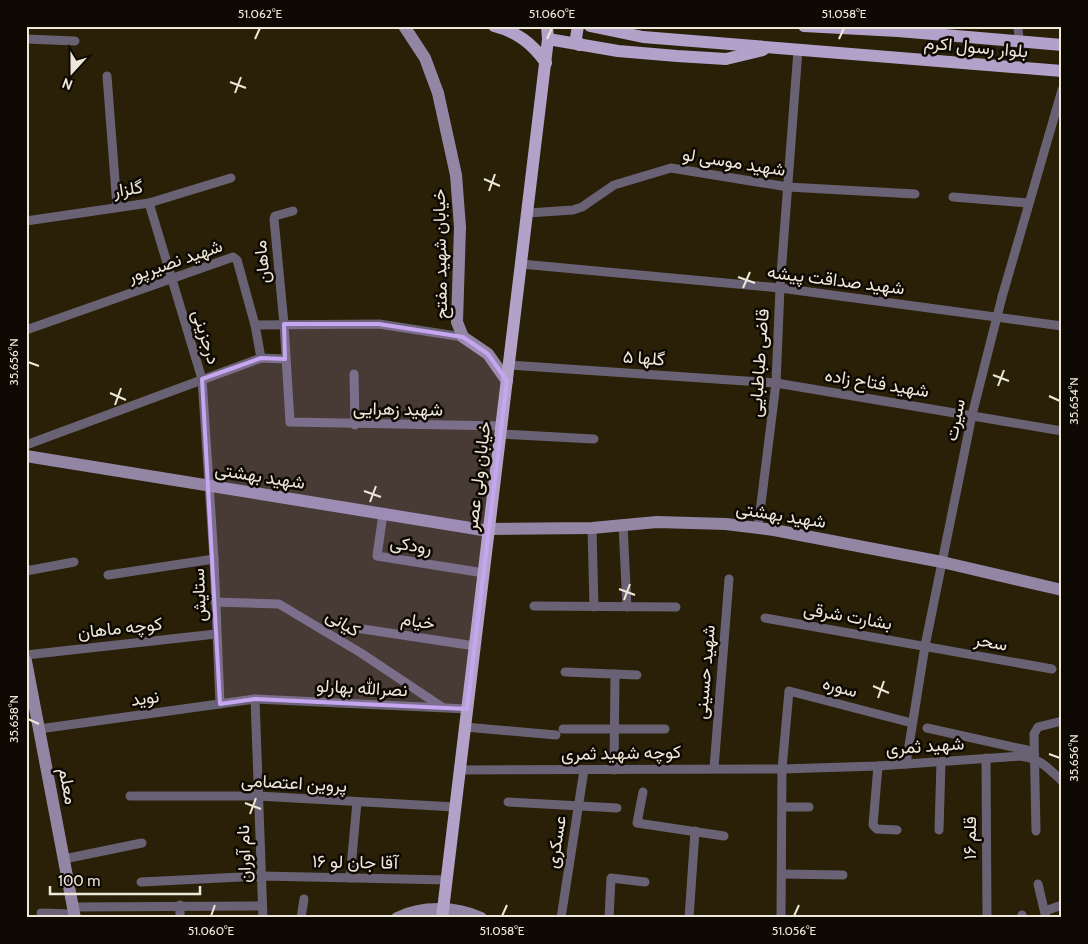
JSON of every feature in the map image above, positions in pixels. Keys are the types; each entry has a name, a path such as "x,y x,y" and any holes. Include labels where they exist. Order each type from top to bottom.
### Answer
{"main road":[{"path":"494,26 512,28 530,43 546,63"},
{"path":"578,26 576,38 579,45"},
{"name":"بلوار رسول اکرم","path":"590,26 644,37 1062,72"},
{"name":"بلوار رسول اکرم","path":"804,26 897,29 1062,45"},
{"path":"548,33 579,45 640,54 726,58 771,48"},
{"name":"خیابان ولی عصر","path":"443,914 546,63 548,33"}],"street":[{"name":"خیابان شهید مفتح","path":"404,26 425,58 438,93 456,175 460,227 457,322 463,337 488,354 507,381"},
{"path":"1018,26 1020,40"},
{"path":"26,39 75,41"},
{"name":"قاضی طباطبایی","path":"758,528 776,383 780,288 798,50"},
{"path":"107,76 118,208"},
{"name":"سیرت","path":"906,764 925,646 972,415 1028,203 1062,90"},
{"name":"شهید موسی لو","path":"528,212 573,210 582,207 614,185 671,168 788,187 915,194"},
{"name":"گلزار","path":"26,221 149,203 231,178"},
{"path":"953,197 1028,203"},
{"name":"درجزینی","path":"149,203 202,379 209,486"},
{"name":"ماهان","path":"284,324 274,220 276,216 293,211"},
{"name":"شهید نصیرپور","path":"26,330 88,310 171,278 236,258 256,326 261,358"},
{"name":"شهید صداقت پیشه","path":"521,264 780,288 1062,326"},
{"path":"256,326 284,324 378,324 463,337"},
{"path":"26,445 261,358 285,359 284,324"},
{"name":"شهید زهرایی","path":"285,359 288,420 294,424 501,430 594,439"},
{"name":"گلها ۵","path":"509,365 776,383"},
{"path":"354,374 355,425"},
{"name":"شهید فتاح زاده","path":"776,383 1062,431"},
{"name":"شهید بهشتی","path":"26,456 489,530 592,528 691,522 758,528 942,562 1062,590"},
{"name":"ستایش","path":"209,486 220,704"},
{"name":"رودکی","path":"383,514 377,556 484,573"},
{"path":"623,525 627,608"},
{"path":"592,528 594,607"},
{"path":"108,575 214,559"},
{"path":"26,570 74,562"},
{"name":"شهید حسینی","path":"714,768 729,579"},
{"name":"کیانی","path":"215,602 279,604 361,653 442,708"},
{"path":"534,606 676,607"},
{"name":"بشارت شرقی","path":"765,618 925,646"},
{"name":"خیام","path":"356,628 475,646"},
{"name":"کوچه ماهان","path":"26,654 216,634"},
{"name":"سحر","path":"925,646 1052,669"},
{"name":"معلم","path":"26,661 33,730 64,859 74,913"},
{"path":"565,672 637,675"},
{"path":"614,770 615,674"},
{"name":"سوره","path":"782,769 789,691 912,723"},
{"name":"نصرالله بهارلو","path":"255,699 467,709"},
{"name":"نوید","path":"33,730 255,699"},
{"name":"نام آوران","path":"255,699 262,918"},
{"path":"1036,831 1035,730 1038,727 1062,721"},
{"path":"465,727 560,732 613,728 666,729"},
{"path":"927,728 1027,750 1062,781"},
{"name":"شهید ثمری","path":"782,769 878,766 986,758 1034,758"},
{"name":"قلم ۱۶","path":"986,758 987,918"},
{"path":"939,830 941,762"},
{"path":"878,766 873,825 877,829 897,830"},
{"path":"782,769 782,918"},
{"name":"کوچه شهید ثمری","path":"460,770 782,769"},
{"name":"عسکری","path":"561,918 584,770"},
{"path":"643,792 637,823 724,836"},
{"name":"پروین اعتصامی","path":"130,796 258,796 455,807"},
{"path":"350,878 357,802"},
{"path":"508,802 617,808"},
{"path":"782,807 809,807"},
{"path":"689,918 695,832"},
{"path":"64,859 142,843"},
{"path":"782,874 843,875"},
{"name":"آقا جان لو ۱۶","path":"141,882 262,876 446,880"},
{"path":"609,918 611,878 645,882"},
{"path":"1038,884 1046,914 1062,905"},
{"path":"301,918 304,899"},
{"path":"180,905 180,918"},
{"path":"41,913 74,913 180,905 262,906"},
{"path":"397,918 422,911 481,918"}],"highlighted area":[{"path":"284,324 379,324 463,337 488,354 507,381 467,709 255,699 220,704 202,379 261,358 285,359"}]}
